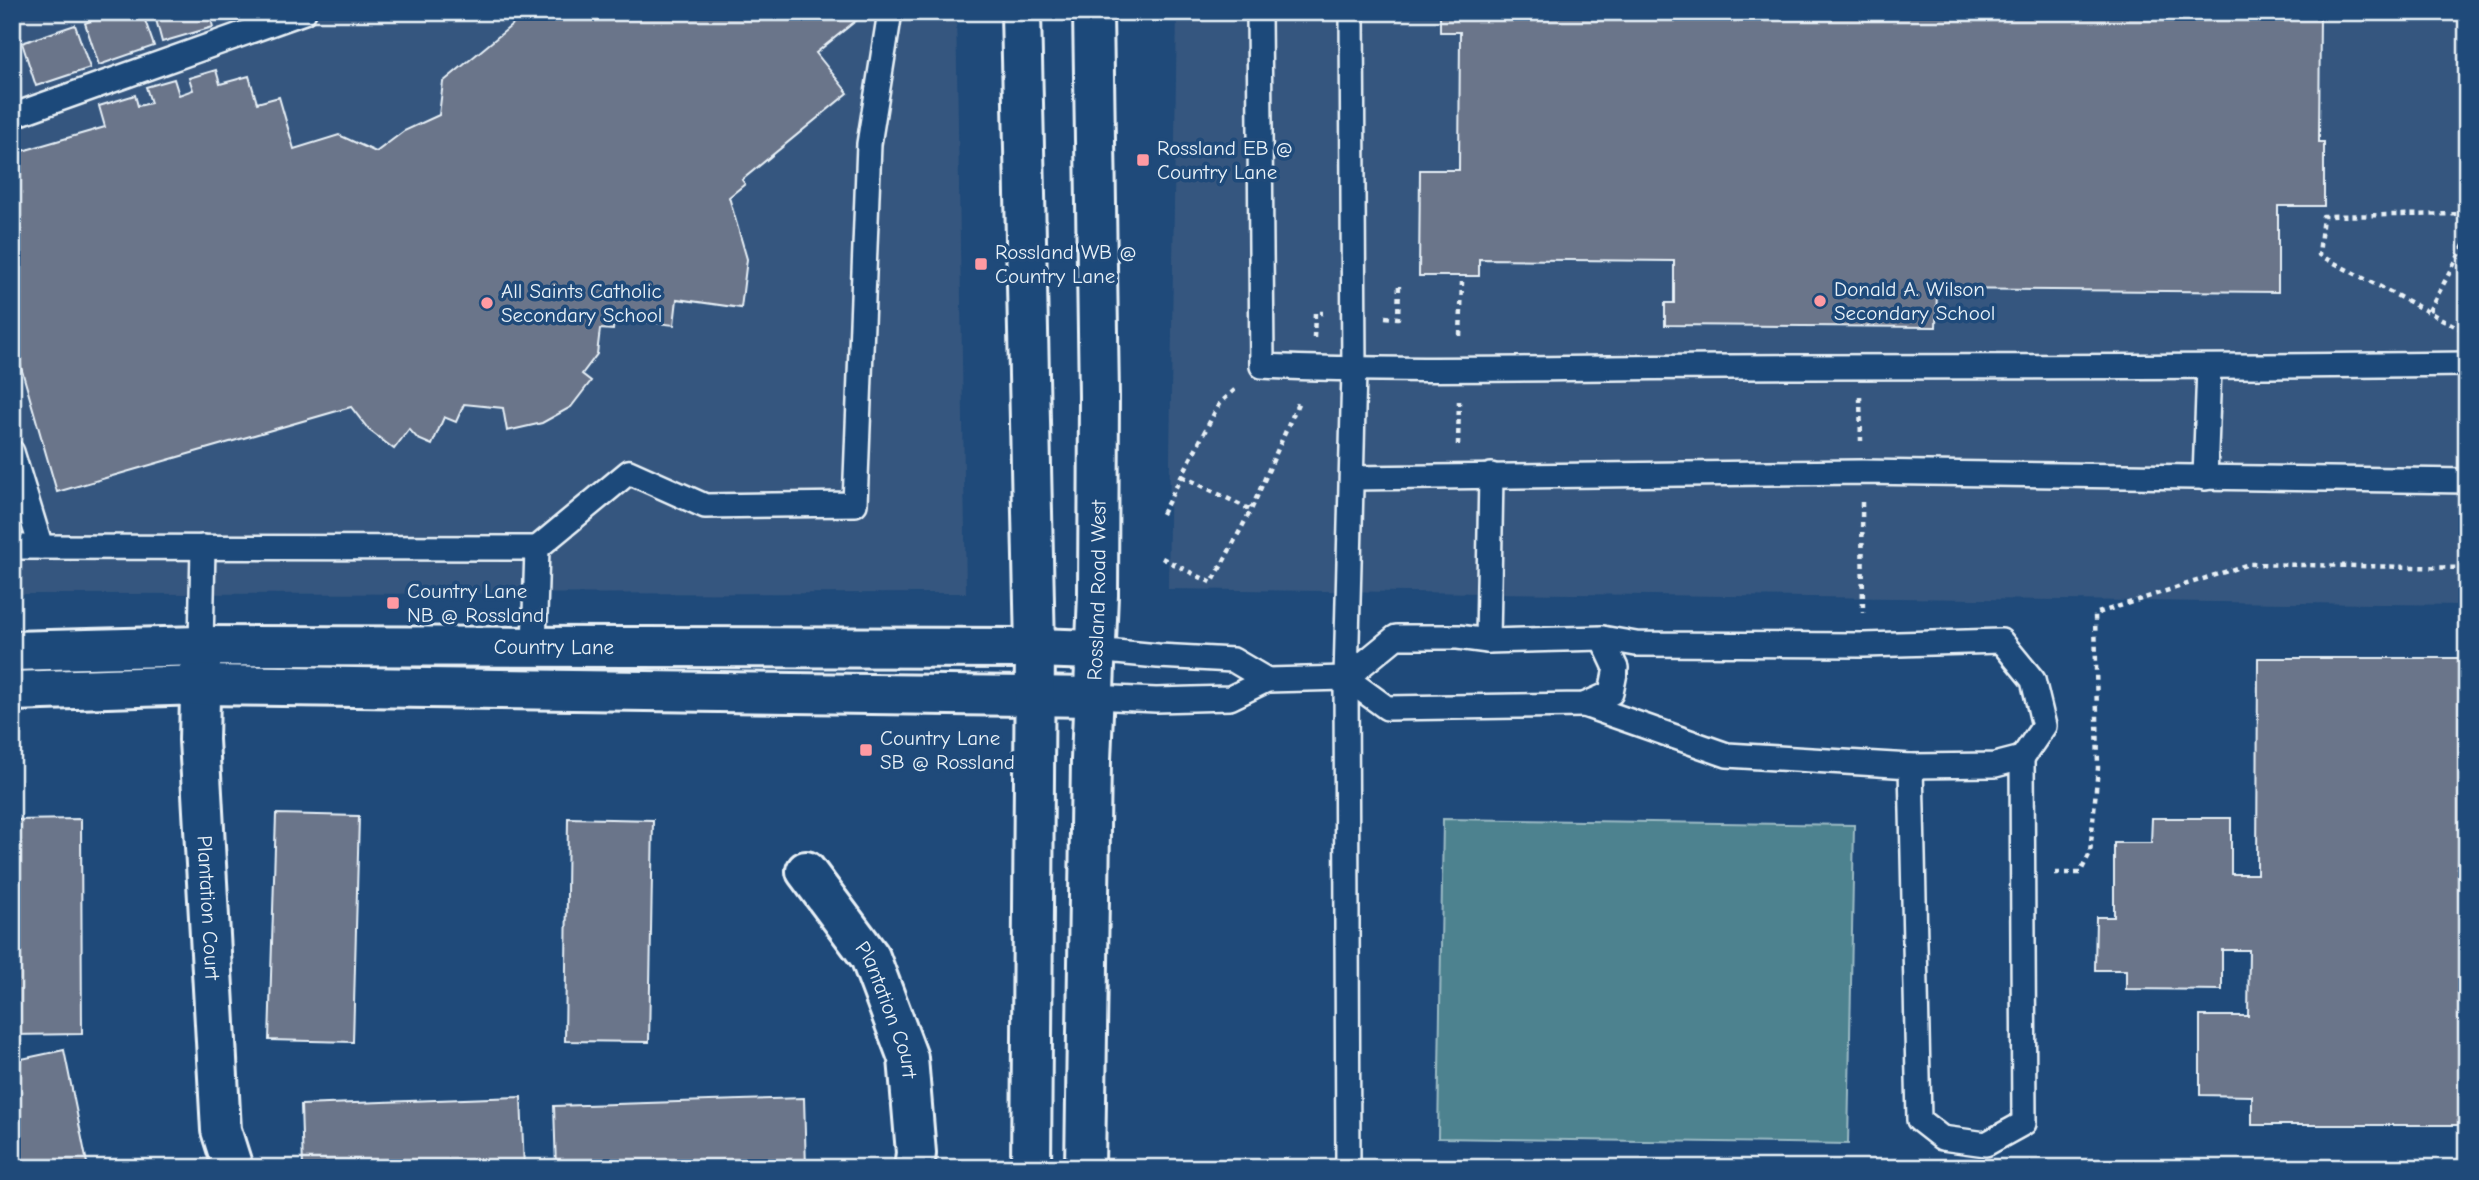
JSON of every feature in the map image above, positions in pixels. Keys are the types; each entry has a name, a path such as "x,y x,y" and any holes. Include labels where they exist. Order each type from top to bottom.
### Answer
{"street":[{"path":"1021,12 1035,648 1031,1168"},
{"name":"Rossland Road West","path":"1085,1168 1098,596 1099,396 1093,12"},
{"name":"Country Lane","path":"12,651 201,646 1095,650"},
{"name":"Plantation Court","path":"201,646 199,740 221,1130 233,1168"},
{"name":"Country Lane","path":"12,691 201,685 1094,697"},
{"name":"Plantation Court","path":"806,871 870,957 908,1058 916,1153 914,1168"}],"lane":[{"path":"12,116 304,12"},
{"path":"12,547 537,548 629,472 705,506 855,504 869,144 890,12"},
{"path":"1258,12 1262,366 1354,371 1733,367 2209,368 2467,364"},
{"path":"1348,1168 1346,678 1354,371 1352,12"},
{"path":"2205,478 2209,368"},
{"path":"12,452 41,547"},
{"path":"1352,478 1862,472 2467,481"},
{"path":"1488,640 1491,475"},
{"path":"201,646 202,547"},
{"path":"534,647 537,548"},
{"path":"1346,678 1396,637 1488,640 1602,638 1636,645 1864,645 2001,641 2033,680 2044,726 2022,758 2024,1123 1986,1144 1942,1138 1919,1120 1911,766"},
{"path":"1584,705 1611,693 1616,668 1602,638"},
{"path":"1095,650 1233,660 1268,680"},
{"path":"1094,697 1157,700 1230,698 1268,680 1346,678 1387,708 1584,705 1727,755 1911,766 1995,765 2022,758"}],"path":[{"path":"2467,214 2323,216 2319,256 2467,332"},
{"path":"2430,311 2467,240"},
{"path":"1162,558 1212,583 1251,510 1313,369 1315,313 1398,318 1399,284"},
{"path":"1162,514 1219,404 1262,366"},
{"path":"1182,476 1251,510"},
{"path":"2023,873 2080,873 2090,853 2098,768 2095,614 2249,564 2467,568"}],"shaded area":[{"name":"All Saints Catholic Secondary School","path":"12,12 956,12 966,593 12,594"},
{"name":"Donald A. Wilson Secondary School","path":"1177,12 2467,12 2467,605 1168,589"}],"green space":[{"path":"1443,819 1854,825 1848,1144 1438,1138"}],"building":[{"path":"114,12 142,12 154,46 99,65 85,23"},
{"path":"154,12 209,12 213,27 162,42"},
{"path":"528,12 853,12 858,19 816,53 848,93 742,180 745,184 729,197 747,259 741,308 677,299 674,325 614,318 613,330 600,329 597,354 582,374 591,381 571,407 542,423 507,431 503,408 464,404 456,422 444,417 432,445 418,439 409,429 394,449 369,430 351,407 57,492 12,336 12,297 21,294 12,264 12,154 105,127 99,106 135,95 138,106 151,103 146,87 174,79 179,95 193,90 189,78 216,70 220,84 249,76 257,103 279,97 294,149 339,135 376,152 404,131 439,115 443,82"},
{"path":"1440,12 2320,12 2319,142 2324,142 2324,206 2278,206 2278,292 1937,289 1936,327 1665,325 1665,303 1674,303 1674,261 1479,259 1479,276 1419,276 1420,170 1459,170 1460,32 1440,32"},
{"path":"75,25 90,68 36,86 22,43"},
{"path":"2258,658 2467,658 2467,1125 2252,1125 2252,1096 2200,1095 2200,1016 2248,1016 2249,950 2222,950 2222,990 2126,989 2126,970 2095,970 2096,917 2114,917 2114,843 2151,843 2152,818 2231,818 2231,874 2257,874"},
{"path":"276,814 359,816 353,1042 269,1040"},
{"path":"568,818 653,820 649,1042 565,1041"},
{"path":"81,819 82,1034 12,1035 12,820"},
{"path":"64,1050 88,1168 12,1168 12,1061"},
{"path":"521,1097 524,1168 303,1168 301,1105"},
{"path":"804,1098 806,1168 556,1168 554,1106"}],"place":[{"name":"Rossland EB @ Country Lane","path":"1143,160"},
{"name":"Rossland WB @ Country Lane","path":"981,264"},
{"name":"Donald A. Wilson Secondary School","path":"1820,301"},
{"name":"All Saints Catholic Secondary School","path":"487,303"},
{"name":"Country Lane NB @ Rossland","path":"393,603"},
{"name":"Country Lane SB @ Rossland","path":"866,750"}]}
